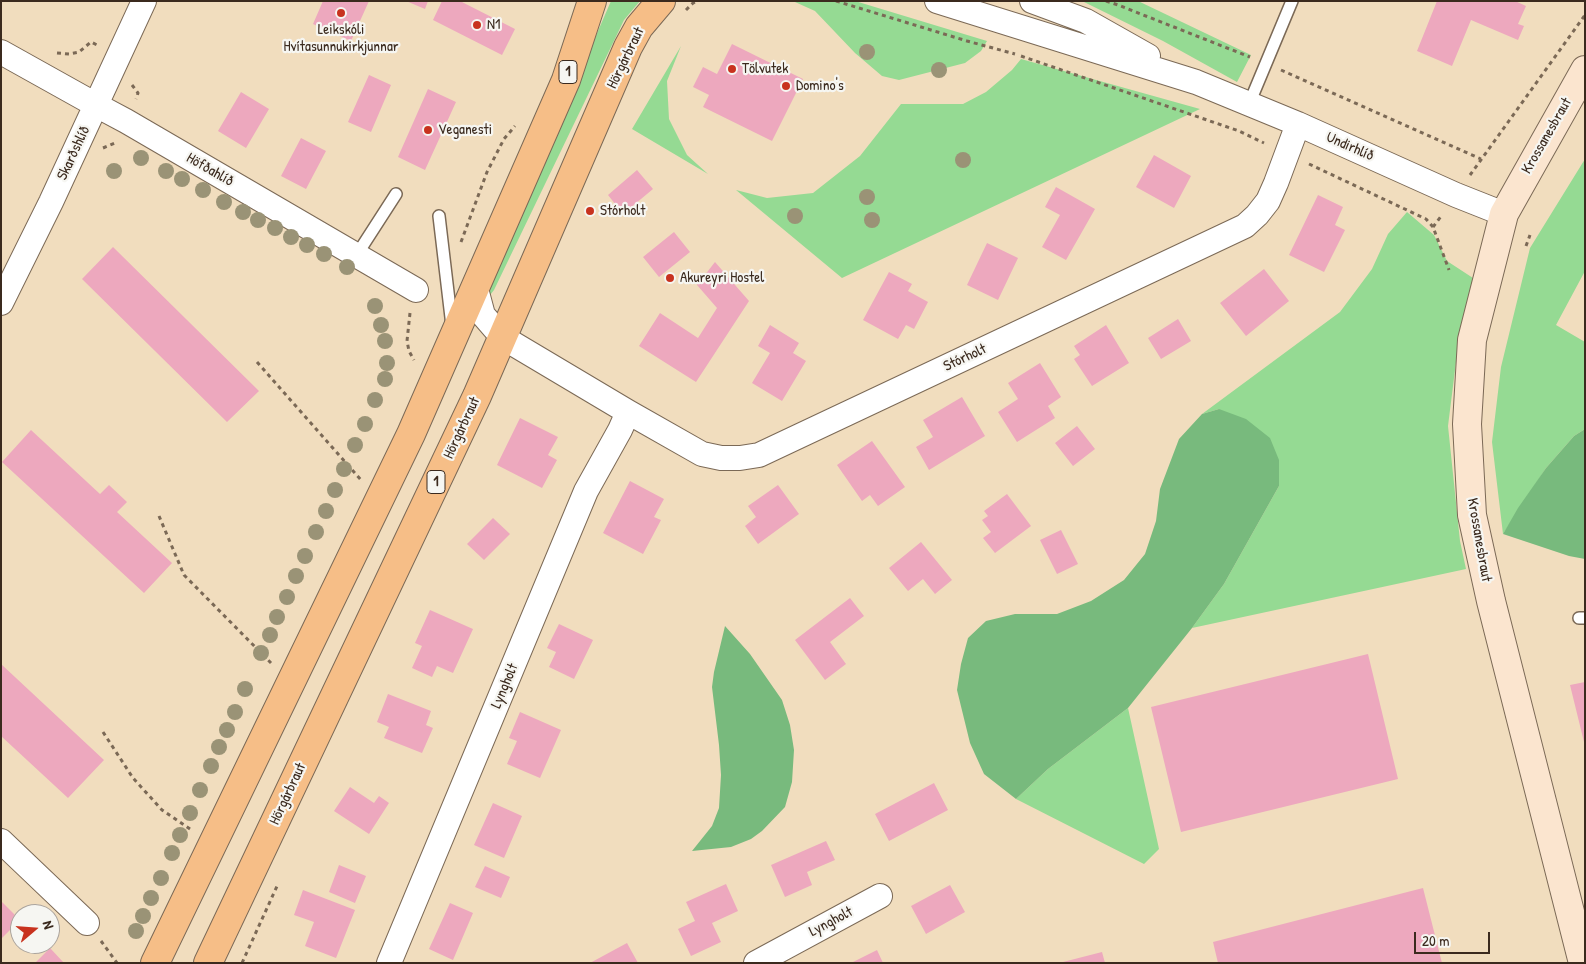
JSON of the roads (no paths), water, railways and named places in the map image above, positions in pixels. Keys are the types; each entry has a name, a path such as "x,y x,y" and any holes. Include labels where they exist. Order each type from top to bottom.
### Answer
{"highway":[{"name":"1","path":"155,963 411,434 566,80 592,1"},
{"name":"Hörgárbraut","path":"208,963 462,429 628,47 639,27 661,1"}],"street":[{"name":"Skarðshlíð","path":"1,303 51,202 144,1"},
{"name":"Undirhlíð","path":"937,1 1196,82 1298,124 1456,195 1504,214"},
{"name":"Undirhlíð","path":"1031,1 1086,22 1196,82"},
{"path":"1023,27 1031,1"},
{"name":"Höfðahlíð","path":"1,52 126,121 416,290"},
{"name":"Krossanesbraut","path":"1583,963 1491,602 1472,515 1467,424 1472,340 1504,214 1585,70"},
{"name":"Stórholt","path":"475,285 483,315 502,338 702,454 721,458 740,458 759,454 1245,226 1258,215 1268,201 1298,124"},
{"name":"Lyngholt","path":"389,963 586,491 628,412"},
{"path":"1,841 87,923"},
{"name":"Lyngholt","path":"756,963 880,896"}],"lane":[{"path":"1249,104 1292,1"},
{"path":"356,256 396,194"},
{"path":"439,216 453,336"}],"place":[{"name":"Leikskóli Hvítasunnukirkjunnar","path":"341,13"},
{"name":"N1","path":"477,25"},
{"name":"Tölvutek","path":"732,69"},
{"name":"Domino's","path":"786,86"},
{"name":"Veganesti","path":"428,130"},
{"name":"Stórholt","path":"590,211"},
{"name":"Akureyri Hostel","path":"670,278"}]}
